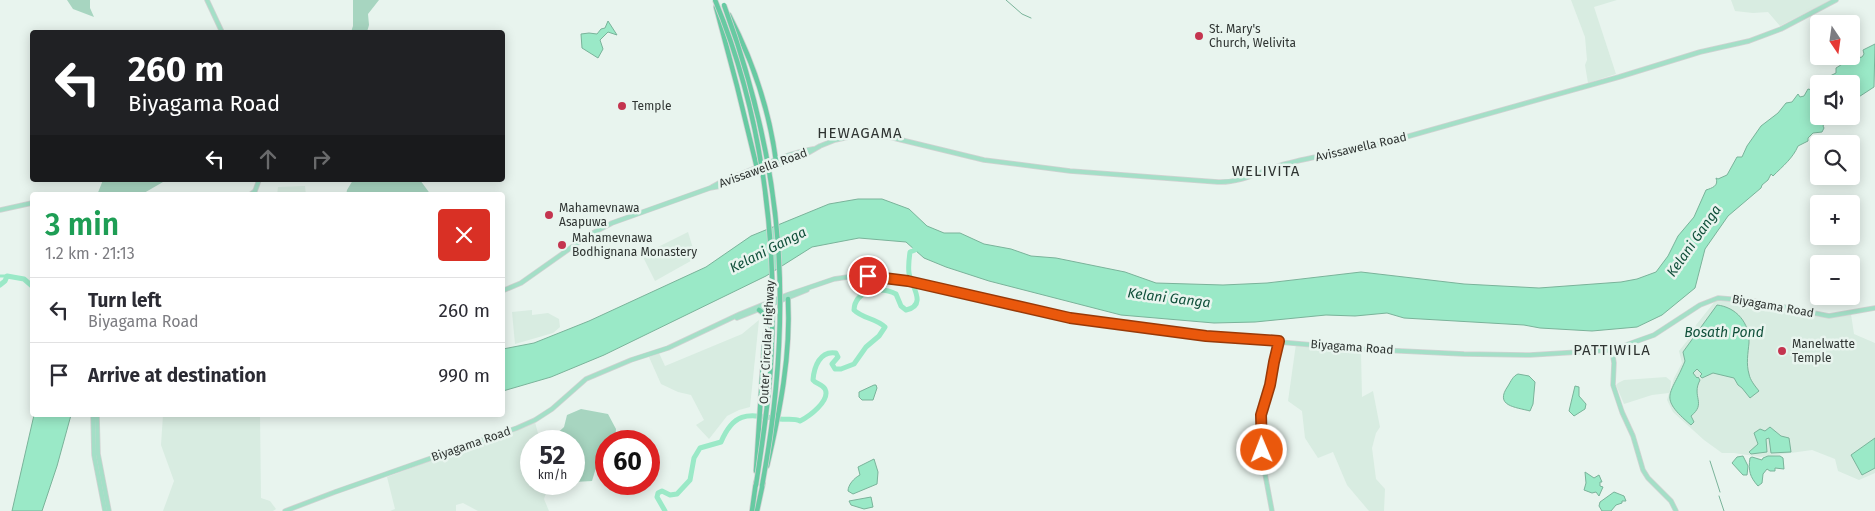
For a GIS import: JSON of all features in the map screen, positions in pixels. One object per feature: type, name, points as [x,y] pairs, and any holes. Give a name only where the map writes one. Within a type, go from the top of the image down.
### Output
[{"type":"highway","points":[[714,0],[757,168]]},
{"type":"highway","name":"Outer Circular Highway","points":[[714,0],[738,67],[754,129],[766,198],[771,250],[773,312],[771,361],[765,424],[752,511]]},
{"type":"highway","name":"Outer Circular Highway","points":[[722,0],[745,65],[760,121],[771,176],[778,239],[781,294],[779,359],[773,424],[757,511]]},
{"type":"highway","points":[[724,6],[749,58],[762,91],[771,126],[776,161]]},
{"type":"highway","points":[[762,486],[780,407],[786,366],[788,299]]},
{"type":"highway","points":[[756,485],[764,347],[769,306]]},
{"type":"highway","points":[[759,310],[767,321]]},
{"type":"main road","points":[[207,0],[221,30]]},
{"type":"main road","name":"Avissawella Road","points":[[505,290],[520,283],[589,234],[612,222],[801,157],[820,146],[843,138],[875,134],[984,160],[1070,172],[1233,182],[1283,164],[1388,142],[1619,77],[1700,52],[1749,41],[1781,28],[1836,0]]},
{"type":"main road","name":"Avissawella Road","points":[[710,188],[721,182],[803,151],[816,149]]},
{"type":"main road","points":[[0,210],[30,204]]},
{"type":"main road","name":"Biyagama Road","points":[[286,511],[517,428],[535,420],[552,409],[586,380],[631,360],[668,348],[787,295],[834,279],[868,276],[908,281],[1070,318],[1206,336],[1360,349],[1464,354],[1537,355],[1612,350],[1654,335],[1700,305],[1718,298],[1754,301],[1829,316],[1875,308]]},
{"type":"main road","name":"Biyagama Road","points":[[728,320],[788,299],[820,284]]},
{"type":"main road","points":[[1272,511],[1263,463],[1261,415],[1270,385],[1279,341]]},
{"type":"main road","points":[[1612,350],[1614,363],[1613,385],[1633,436],[1643,470],[1648,478],[1671,501],[1676,511]]},
{"type":"main road","points":[[95,417],[99,461],[107,511]]},
{"type":"shaded area","points":[[67,0],[90,0],[90,8],[94,17],[73,9]]},
{"type":"shaded area","points":[[353,0],[379,0],[368,14],[368,30],[352,30]]},
{"type":"shaded area","points":[[1571,0],[1617,0],[1594,7],[1616,74],[1588,83],[1585,65],[1587,60],[1585,37]]},
{"type":"shaded area","points":[[1731,0],[1831,0],[1780,26],[1768,12],[1735,11]]},
{"type":"shaded area","points":[[102,182],[163,182],[146,192],[98,192]]},
{"type":"shaded area","points":[[352,182],[421,182],[429,192],[347,192]]},
{"type":"shaded area","points":[[305,186],[306,192],[277,192],[278,187]]},
{"type":"shaded area","points":[[688,232],[696,258],[655,281],[642,255]]},
{"type":"shaded area","points":[[1727,299],[1754,302],[1829,317],[1851,314],[1854,334],[1875,343],[1875,473],[1859,480],[1838,471],[1835,459],[1812,450],[1761,457],[1722,453],[1704,440],[1673,412],[1667,400],[1669,393],[1652,395],[1624,404],[1616,385],[1624,380],[1666,377],[1671,381],[1670,393],[1674,378],[1682,363],[1679,351],[1691,336],[1696,325],[1716,300]]},
{"type":"shaded area","points":[[532,310],[532,315],[548,313],[559,319],[560,327],[553,333],[515,344],[512,312]]},
{"type":"shaded area","points":[[759,320],[750,407],[727,416],[709,439],[696,425],[704,420],[691,395],[678,392],[661,384],[649,357],[659,353],[665,366],[742,334]]},
{"type":"shaded area","points":[[1296,344],[1361,352],[1362,397],[1373,391],[1380,427],[1376,433],[1372,448],[1376,479],[1385,489],[1384,511],[1369,511],[1347,485],[1333,452],[1318,458],[1305,438],[1302,411],[1288,401]]},
{"type":"shaded area","points":[[581,409],[608,414],[616,429],[595,430],[595,471],[592,481],[585,481],[585,430],[561,430],[564,427],[567,415]]},
{"type":"shaded area","points":[[163,417],[260,417],[261,498],[270,501],[276,509],[273,511],[163,511],[174,481],[161,445]]},
{"type":"shaded area","points":[[535,422],[537,430],[520,430],[520,495],[545,495],[544,499],[549,511],[478,511],[463,503],[456,505],[456,511],[390,511],[395,509],[387,477]]},
{"type":"water","points":[[608,21],[617,35],[608,32],[600,40],[603,49],[598,58],[582,48],[581,34],[597,34],[601,29],[605,28]]},
{"type":"water","points":[[1875,44],[1874,87],[1860,96],[1860,75],[1832,75],[1836,73],[1836,68],[1841,65],[1860,65],[1860,57],[1864,54],[1863,50]]},
{"type":"water","name":"Kelani Ganga","points":[[1808,89],[1810,90],[1810,125],[1824,125],[1822,132],[1810,135],[1808,141],[1798,146],[1784,165],[1773,176],[1771,174],[1761,188],[1728,216],[1705,249],[1695,288],[1662,315],[1637,327],[1592,331],[1404,318],[1387,313],[1355,316],[1326,315],[1255,322],[1214,323],[1121,315],[989,281],[946,267],[924,258],[906,242],[859,238],[812,247],[766,276],[604,355],[551,377],[505,390],[505,349],[534,343],[589,321],[706,267],[751,236],[829,204],[858,199],[882,199],[909,209],[927,226],[944,233],[960,233],[984,244],[1011,249],[1031,256],[1056,258],[1125,272],[1156,283],[1223,285],[1267,283],[1361,272],[1464,284],[1539,288],[1621,282],[1637,279],[1656,272],[1668,256],[1678,236],[1694,217],[1706,190],[1716,185],[1716,178],[1727,175],[1737,157],[1742,157],[1761,126],[1778,113],[1786,103],[1792,102],[1798,94],[1800,97],[1804,96]]},
{"type":"water","name":"Bosath Pond","points":[[1717,305],[1724,306],[1736,313],[1747,329],[1749,336],[1748,370],[1752,381],[1759,391],[1750,398],[1734,378],[1713,373],[1702,378],[1700,376],[1702,374],[1697,369],[1693,373],[1700,380],[1697,391],[1699,403],[1696,411],[1691,416],[1694,422],[1691,425],[1674,408],[1670,401],[1670,395],[1685,361],[1683,352]]},
{"type":"water","points":[[1518,374],[1529,376],[1535,382],[1533,404],[1530,411],[1513,407],[1505,402],[1503,398],[1511,381]]},
{"type":"water","points":[[874,385],[877,388],[873,400],[862,400],[859,397],[859,392]]},
{"type":"water","points":[[1575,386],[1579,387],[1579,396],[1586,404],[1585,409],[1574,416],[1569,411]]},
{"type":"water","points":[[34,417],[70,417],[42,511],[12,511]]},
{"type":"water","points":[[1770,427],[1781,436],[1789,438],[1791,452],[1771,453],[1769,438],[1766,439],[1767,452],[1751,454],[1749,452],[1758,444],[1754,433],[1760,429],[1765,431]]},
{"type":"water","points":[[1875,438],[1875,468],[1862,475],[1851,455]]},
{"type":"water","points":[[1743,456],[1748,466],[1747,475],[1743,475],[1732,463],[1737,457]]},
{"type":"water","points":[[1768,456],[1780,456],[1783,458],[1784,469],[1775,468],[1775,471],[1770,471],[1767,469],[1763,474],[1762,483],[1758,486],[1750,474],[1750,458],[1762,460]]},
{"type":"water","points":[[874,459],[878,472],[877,484],[853,494],[848,491],[852,482],[860,475],[858,467]]},
{"type":"water","points":[[1585,472],[1594,478],[1599,475],[1602,482],[1600,482],[1600,486],[1603,487],[1599,496],[1596,492],[1592,493],[1584,490],[1586,483]]},
{"type":"water","points":[[1614,492],[1624,496],[1626,501],[1616,505],[1611,511],[1602,511],[1599,506],[1600,502]]},
{"type":"water","points":[[871,497],[873,507],[864,509],[851,505],[849,501]]},
{"type":"waterway","points":[[1006,0],[1022,14],[1031,18]]},
{"type":"waterway","points":[[665,511],[657,497],[658,493],[662,491],[670,495],[677,494],[690,480],[694,458],[700,448],[721,442],[726,431],[738,419],[760,416],[800,421],[818,408],[826,394],[824,387],[813,380],[816,365],[822,357],[826,354],[836,353],[838,357],[832,364],[835,369],[841,369],[854,364],[866,347],[879,336],[885,327],[854,310],[855,303],[859,298],[864,294],[883,290],[896,294],[901,306],[906,310],[913,308],[917,300],[909,268],[910,252],[915,250],[915,246]]},
{"type":"waterway","points":[[0,276],[7,276]]},
{"type":"waterway","points":[[0,285],[7,276],[24,279],[30,284]]},
{"type":"waterway","points":[[1710,461],[1720,492]]},
{"type":"waterway","points":[[1719,496],[1724,511]]},
{"type":"place","name":"St. Mary's Church, Welivita","points":[[1199,36]]},
{"type":"place","name":"Temple","points":[[622,106]]},
{"type":"place","name":"Mahamevnawa Asapuwa","points":[[549,215]]},
{"type":"place","name":"Mahamevnawa Bodhignana Monastery","points":[[562,245]]},
{"type":"place","name":"Manelwatte Temple","points":[[1782,351]]},
{"type":"district","name":"HEWAGAMA","points":[[860,133]]},
{"type":"district","name":"WELIVITA","points":[[1266,171]]},
{"type":"district","name":"PATTIWILA","points":[[1612,350]]},
{"type":"route","points":[[868,276],[908,281],[1070,318],[1206,336],[1279,341],[1270,385],[1261,415],[1262,450]]}]
